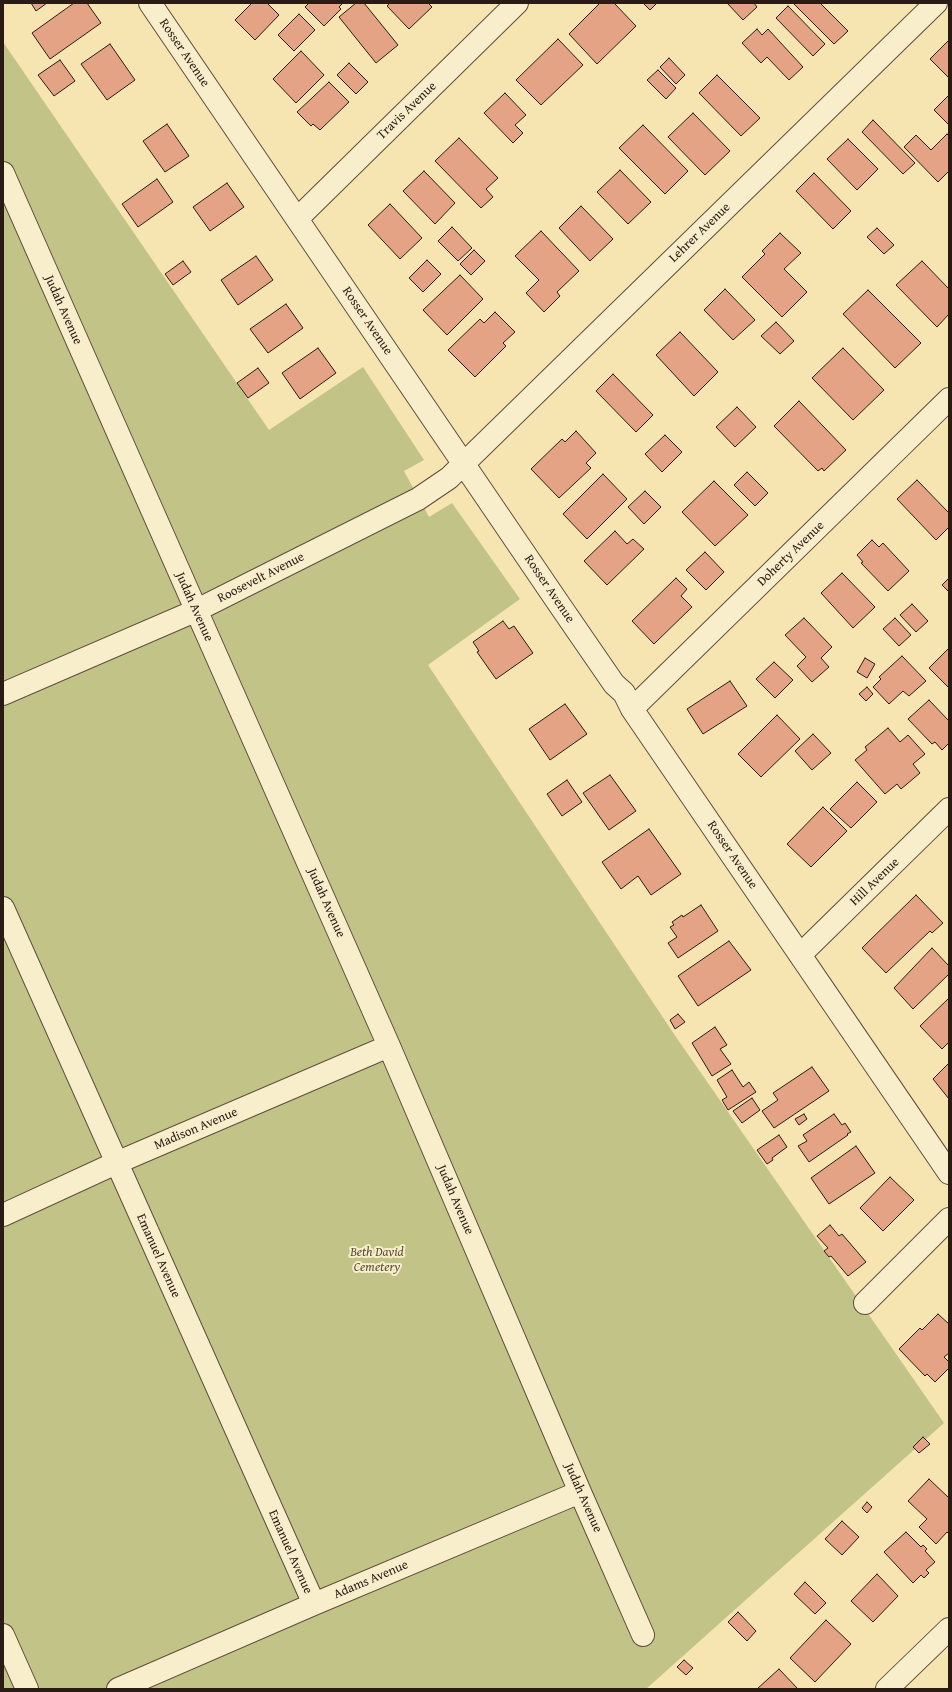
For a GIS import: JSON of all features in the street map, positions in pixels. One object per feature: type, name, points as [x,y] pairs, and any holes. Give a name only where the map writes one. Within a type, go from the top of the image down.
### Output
[{"type":"street","name":"Rosser Avenue","points":[[150,3],[614,684],[624,693],[632,709],[949,1173]]},
{"type":"street","name":"Travis Avenue","points":[[297,219],[517,3]]},
{"type":"street","name":"Lehrer Avenue","points":[[464,464],[936,3]]},
{"type":"street","name":"Judah Avenue","points":[[3,173],[389,1046],[580,1492],[644,1635]]},
{"type":"street","name":"Doherty Avenue","points":[[632,709],[949,400]]},
{"type":"street","name":"Roosevelt Avenue","points":[[3,694],[196,610],[418,499],[449,478],[464,464]]},
{"type":"street","name":"Hill Avenue","points":[[800,955],[949,809]]},
{"type":"street","name":"Emanuel Avenue","points":[[3,908],[314,1604]]},
{"type":"street","name":"Madison Avenue","points":[[3,1215],[116,1163],[389,1046]]},
{"type":"street","points":[[865,1303],[949,1219]]},
{"type":"street","name":"Adams Avenue","points":[[118,1689],[314,1604],[580,1492]]},
{"type":"street","points":[[887,1689],[949,1629]]},
{"type":"street","points":[[3,1635],[28,1689]]},
{"type":"green space","name":"Beth David Cemetery","points":[[3,42],[269,430],[363,367],[424,460],[404,471],[429,517],[452,503],[520,599],[428,665],[676,1037],[944,1423],[646,1689],[3,1689]]},
{"type":"building","points":[[31,3],[47,3],[36,11]]},
{"type":"building","points":[[74,3],[87,3],[101,23],[50,59],[32,33]]},
{"type":"building","points":[[252,3],[267,3],[279,15],[255,40],[235,20]]},
{"type":"building","points":[[309,3],[343,3],[339,7],[341,9],[324,26],[305,7]]},
{"type":"building","points":[[356,3],[364,3],[398,45],[376,63],[339,17]]},
{"type":"building","points":[[390,3],[428,3],[432,7],[409,29],[387,6]]},
{"type":"building","points":[[600,3],[614,3],[636,26],[597,64],[569,34]]},
{"type":"building","points":[[643,3],[657,3],[650,10]]},
{"type":"building","points":[[727,3],[754,3],[757,7],[743,20]]},
{"type":"building","points":[[793,3],[820,3],[848,31],[834,44]]},
{"type":"building","points":[[788,6],[825,44],[813,56],[776,18]]},
{"type":"building","points":[[299,14],[315,30],[294,51],[278,35]]},
{"type":"building","points":[[757,29],[762,35],[768,29],[803,67],[789,80],[767,57],[761,63],[742,43]]},
{"type":"building","points":[[558,39],[583,65],[541,105],[516,80]]},
{"type":"building","points":[[949,40],[949,78],[930,59]]},
{"type":"building","points":[[110,44],[135,80],[107,100],[81,64]]},
{"type":"building","points":[[301,51],[324,75],[296,103],[273,79]]},
{"type":"building","points":[[669,58],[685,75],[676,84],[660,67]]},
{"type":"building","points":[[60,60],[75,81],[54,96],[38,75]]},
{"type":"building","points":[[349,63],[368,82],[356,94],[337,75]]},
{"type":"building","points":[[658,70],[676,88],[666,99],[647,80]]},
{"type":"building","points":[[717,75],[760,118],[741,136],[699,93]]},
{"type":"building","points":[[329,82],[349,102],[320,130],[313,124],[311,126],[297,112]]},
{"type":"building","points":[[505,93],[526,115],[515,125],[523,133],[513,143],[484,113]]},
{"type":"building","points":[[949,95],[949,125],[934,110]]},
{"type":"building","points":[[693,113],[730,151],[705,175],[668,137]]},
{"type":"building","points":[[873,120],[915,163],[903,174],[862,132]]},
{"type":"building","points":[[167,124],[189,156],[165,172],[143,141]]},
{"type":"building","points":[[643,125],[688,171],[665,194],[619,148]]},
{"type":"building","points":[[947,134],[949,136],[949,171],[938,182],[904,147],[916,135],[931,150]]},
{"type":"building","points":[[459,138],[498,178],[486,189],[493,197],[481,208],[435,161]]},
{"type":"building","points":[[848,139],[878,169],[857,190],[827,159]]},
{"type":"building","points":[[620,170],[651,202],[628,224],[597,192]]},
{"type":"building","points":[[424,171],[455,203],[435,224],[403,191]]},
{"type":"building","points":[[814,173],[851,211],[833,229],[796,191]]},
{"type":"building","points":[[157,179],[173,202],[138,227],[122,204]]},
{"type":"building","points":[[227,183],[244,207],[210,231],[193,207]]},
{"type":"building","points":[[390,204],[422,238],[400,259],[368,225]]},
{"type":"building","points":[[581,206],[613,239],[590,261],[559,228]]},
{"type":"building","points":[[452,227],[472,248],[458,261],[438,241]]},
{"type":"building","points":[[877,228],[894,245],[884,254],[867,237]]},
{"type":"building","points":[[541,231],[579,271],[557,292],[560,296],[544,312],[526,293],[539,280],[515,256]]},
{"type":"building","points":[[780,233],[801,253],[784,269],[807,292],[782,317],[742,277],[765,254],[762,251]]},
{"type":"building","points":[[474,250],[485,261],[471,275],[460,264]]},
{"type":"building","points":[[256,256],[273,280],[238,305],[221,280]]},
{"type":"building","points":[[427,260],[441,274],[423,292],[409,278]]},
{"type":"building","points":[[183,261],[191,272],[173,285],[165,274]]},
{"type":"building","points":[[922,261],[949,289],[949,314],[937,327],[896,285]]},
{"type":"building","points":[[460,275],[483,299],[447,335],[423,310]]},
{"type":"building","points":[[725,289],[755,320],[733,340],[704,310]]},
{"type":"building","points":[[868,290],[921,343],[895,368],[843,314]]},
{"type":"building","points":[[286,304],[303,328],[268,353],[250,329]]},
{"type":"building","points":[[495,312],[515,332],[503,343],[506,346],[475,377],[448,350],[480,319],[484,323]]},
{"type":"building","points":[[776,322],[794,341],[780,354],[761,336]]},
{"type":"building","points":[[680,332],[718,372],[694,396],[656,355]]},
{"type":"building","points":[[318,348],[336,373],[300,399],[282,373]]},
{"type":"building","points":[[843,348],[884,390],[853,420],[812,378]]},
{"type":"building","points":[[258,368],[269,383],[248,398],[237,383]]},
{"type":"building","points":[[613,374],[653,415],[636,432],[596,391]]},
{"type":"building","points":[[799,401],[846,450],[824,471],[822,468],[818,471],[774,426]]},
{"type":"building","points":[[737,407],[756,427],[735,447],[716,427]]},
{"type":"building","points":[[576,431],[596,453],[586,463],[591,468],[559,498],[531,469],[562,439],[565,442]]},
{"type":"building","points":[[665,435],[682,452],[662,472],[645,454]]},
{"type":"building","points":[[747,472],[768,493],[755,506],[734,485]]},
{"type":"building","points":[[603,474],[627,499],[587,539],[563,514]]},
{"type":"building","points":[[917,480],[949,513],[949,527],[936,540],[897,499]]},
{"type":"building","points":[[714,481],[748,515],[715,546],[682,512]]},
{"type":"building","points":[[645,491],[661,507],[644,524],[628,507]]},
{"type":"building","points":[[615,531],[627,544],[633,539],[644,549],[607,585],[584,561]]},
{"type":"building","points":[[872,540],[879,547],[883,543],[909,571],[888,591],[861,563],[863,562],[857,555]]},
{"type":"building","points":[[705,552],[724,572],[706,590],[686,570]]},
{"type":"building","points":[[842,573],[875,607],[853,628],[821,593]]},
{"type":"building","points":[[676,578],[687,589],[681,596],[692,607],[654,644],[632,621]]},
{"type":"building","points":[[949,578],[949,592],[942,585]]},
{"type":"building","points":[[912,604],[928,621],[916,632],[900,615]]},
{"type":"building","points":[[804,618],[832,647],[821,658],[829,667],[812,682],[797,666],[806,657],[785,635]]},
{"type":"building","points":[[895,618],[911,635],[899,646],[883,629]]},
{"type":"building","points":[[503,621],[509,629],[514,626],[533,653],[496,679],[477,652],[479,651],[473,642]]},
{"type":"building","points":[[949,648],[949,688],[929,668]]},
{"type":"building","points":[[902,656],[926,681],[909,696],[903,691],[889,704],[873,687],[881,679],[879,677]]},
{"type":"building","points":[[865,658],[875,664],[867,678],[857,672]]},
{"type":"building","points":[[774,662],[793,680],[775,698],[756,679]]},
{"type":"building","points":[[730,681],[747,706],[703,734],[687,709]]},
{"type":"building","points":[[867,687],[873,694],[866,701],[859,694]]},
{"type":"building","points":[[929,700],[949,721],[949,743],[942,750],[935,742],[932,744],[908,719]]},
{"type":"building","points":[[565,704],[587,734],[550,760],[529,729]]},
{"type":"building","points":[[777,715],[800,739],[761,777],[738,754]]},
{"type":"building","points":[[888,728],[900,742],[908,735],[925,754],[913,764],[920,773],[901,789],[897,784],[885,794],[855,760],[867,750],[865,747]]},
{"type":"building","points":[[813,734],[831,753],[812,770],[795,751]]},
{"type":"building","points":[[610,775],[636,811],[609,830],[583,793]]},
{"type":"building","points":[[567,780],[582,802],[562,816],[547,794]]},
{"type":"building","points":[[857,782],[877,802],[851,828],[830,809]]},
{"type":"building","points":[[823,807],[847,831],[811,867],[787,844]]},
{"type":"building","points":[[649,829],[681,874],[651,895],[638,876],[621,889],[602,862]]},
{"type":"building","points":[[916,895],[943,923],[932,933],[930,931],[886,973],[862,948]]},
{"type":"building","points":[[701,905],[718,931],[678,958],[668,943],[677,937],[670,927],[674,925],[672,922],[682,915],[683,917]]},
{"type":"building","points":[[729,941],[751,970],[698,1006],[678,976]]},
{"type":"building","points":[[932,948],[949,966],[949,974],[913,1009],[894,988]]},
{"type":"building","points":[[949,998],[949,1042],[942,1049],[920,1026]]},
{"type":"building","points":[[678,1014],[685,1022],[675,1029],[670,1020]]},
{"type":"building","points":[[715,1027],[727,1045],[720,1049],[731,1064],[712,1076],[692,1043]]},
{"type":"building","points":[[949,1063],[949,1099],[933,1079]]},
{"type":"building","points":[[812,1067],[829,1091],[774,1128],[762,1111],[778,1100],[773,1093]]},
{"type":"building","points":[[732,1070],[743,1087],[749,1082],[756,1092],[728,1110],[722,1100],[727,1097],[717,1080]]},
{"type":"building","points":[[752,1098],[760,1110],[742,1123],[733,1111]]},
{"type":"building","points":[[804,1114],[807,1119],[799,1125],[795,1119]]},
{"type":"building","points":[[834,1114],[842,1125],[845,1123],[851,1132],[809,1162],[798,1146],[807,1141],[803,1135]]},
{"type":"building","points":[[779,1135],[787,1147],[772,1158],[773,1160],[767,1164],[757,1150]]},
{"type":"building","points":[[856,1146],[875,1173],[829,1204],[811,1178]]},
{"type":"building","points":[[890,1177],[914,1200],[883,1231],[860,1208]]},
{"type":"building","points":[[830,1225],[839,1236],[842,1234],[866,1262],[848,1276],[831,1256],[829,1257],[824,1251],[828,1248],[817,1236]]},
{"type":"building","points":[[938,1314],[949,1324],[949,1353],[944,1357],[949,1362],[949,1368],[935,1382],[927,1374],[925,1376],[899,1349],[920,1328],[922,1330]]},
{"type":"building","points":[[923,1437],[930,1444],[919,1453],[913,1447]]},
{"type":"building","points":[[929,1479],[949,1498],[949,1534],[947,1532],[936,1544],[919,1527],[927,1519],[908,1501]]},
{"type":"building","points":[[867,1502],[872,1507],[867,1513],[862,1508]]},
{"type":"building","points":[[842,1521],[859,1537],[842,1555],[825,1539]]},
{"type":"building","points":[[906,1532],[921,1547],[923,1545],[927,1549],[925,1551],[935,1562],[926,1570],[929,1573],[924,1578],[921,1575],[913,1583],[884,1552]]},
{"type":"building","points":[[877,1574],[898,1596],[873,1622],[851,1601]]},
{"type":"building","points":[[805,1582],[826,1603],[815,1614],[794,1594]]},
{"type":"building","points":[[738,1612],[756,1631],[747,1641],[728,1622]]},
{"type":"building","points":[[826,1620],[851,1644],[815,1682],[790,1658]]},
{"type":"building","points":[[684,1660],[693,1668],[686,1675],[677,1667]]},
{"type":"building","points":[[779,1669],[798,1689],[757,1689]]}]
